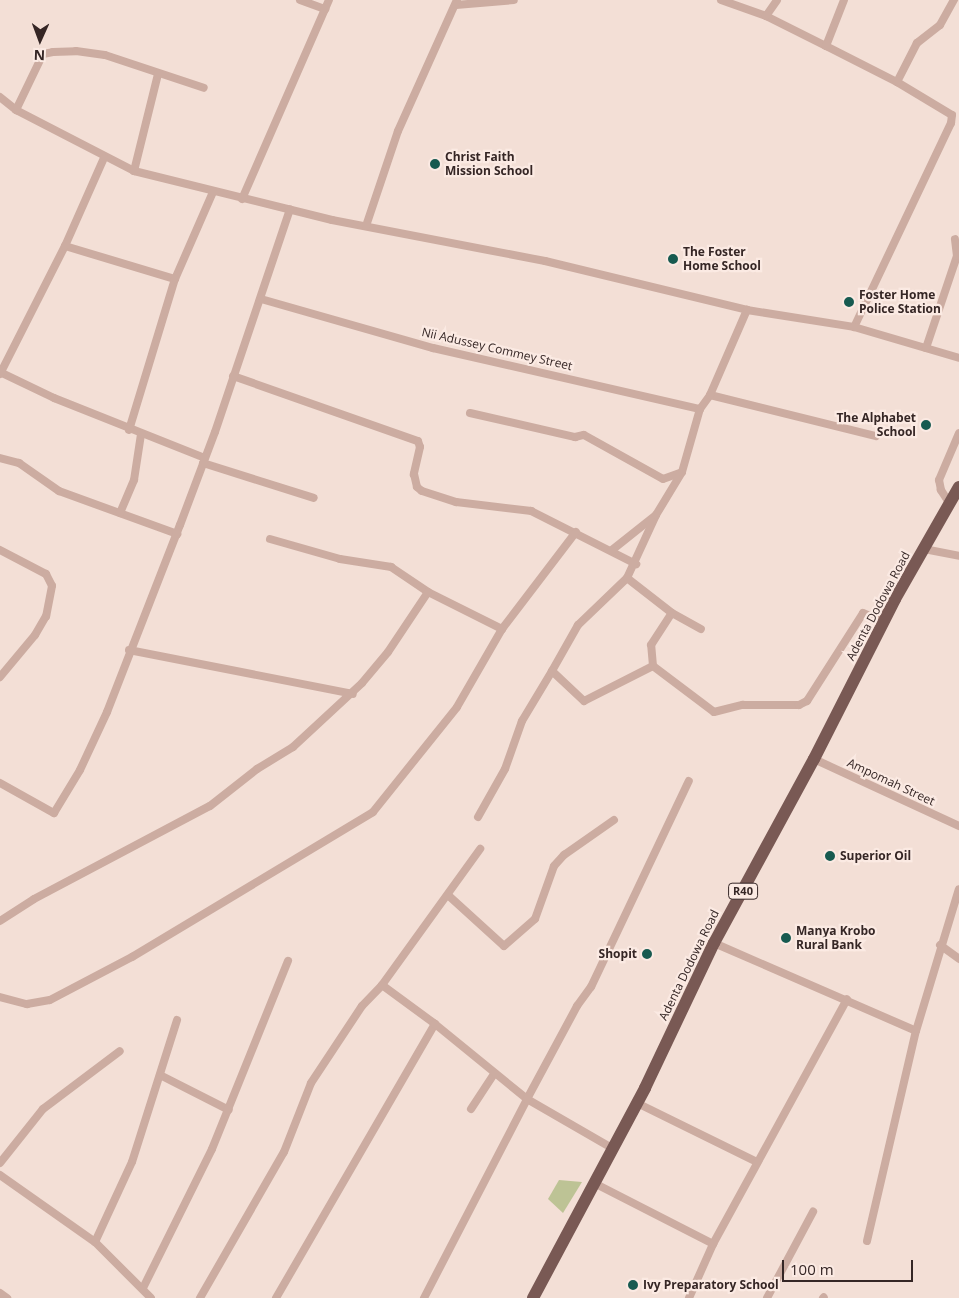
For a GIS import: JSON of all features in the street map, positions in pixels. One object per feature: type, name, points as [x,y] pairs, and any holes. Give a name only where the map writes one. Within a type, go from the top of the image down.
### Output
[{"type":"main road","name":"Adenta Dodowa Road","points":[[533,1298],[637,1103],[714,943],[814,759],[883,622],[959,487]]},
{"type":"street","points":[[300,0],[325,9]]},
{"type":"street","points":[[242,199],[329,0]]},
{"type":"street","points":[[366,226],[398,131],[456,2],[514,0]]},
{"type":"street","points":[[721,0],[766,16],[897,82],[950,113],[952,120],[854,327]]},
{"type":"street","points":[[766,16],[777,0]]},
{"type":"street","points":[[826,46],[844,0]]},
{"type":"street","points":[[897,82],[917,43],[940,25],[957,1]]},
{"type":"street","points":[[16,110],[44,54],[76,50],[105,55],[204,88]]},
{"type":"street","points":[[134,171],[158,74]]},
{"type":"street","points":[[0,97],[16,110],[104,158],[134,171],[242,199],[545,262],[748,310],[854,327],[959,358]]},
{"type":"street","points":[[104,158],[65,246],[0,373],[204,461],[314,498]]},
{"type":"street","points":[[129,430],[175,280],[213,192]]},
{"type":"street","points":[[0,784],[54,813],[84,762],[177,534],[261,299],[290,209]]},
{"type":"street","points":[[926,348],[957,256],[955,239]]},
{"type":"street","points":[[65,246],[175,280]]},
{"type":"street","name":"Nii Adussey Commey Street","points":[[261,299],[433,348],[700,409]]},
{"type":"street","points":[[478,817],[505,769],[522,721],[578,625],[628,578],[636,564],[656,515],[682,472],[700,409],[710,395],[748,310]]},
{"type":"street","points":[[233,376],[418,441],[420,444],[415,481],[422,491],[456,502],[521,512],[531,511],[612,550],[636,564]]},
{"type":"street","points":[[710,395],[876,436]]},
{"type":"street","points":[[470,412],[575,437],[584,435],[663,479],[682,472]]},
{"type":"street","points":[[950,504],[940,490],[939,480],[959,433]]},
{"type":"street","points":[[120,513],[134,480],[141,434]]},
{"type":"street","points":[[0,458],[19,463],[59,491],[177,534]]},
{"type":"street","points":[[612,550],[656,515]]},
{"type":"street","points":[[0,997],[27,1004],[50,1000],[132,957],[373,812],[457,707],[502,629],[576,532]]},
{"type":"street","points":[[270,539],[340,559],[388,566],[428,592],[502,629]]},
{"type":"street","points":[[924,549],[959,556]]},
{"type":"street","points":[[0,550],[46,574],[52,586],[46,616],[35,635],[0,677]]},
{"type":"street","points":[[628,578],[672,613],[701,629]]},
{"type":"street","points":[[0,921],[34,899],[210,806],[257,769],[293,748],[353,694],[388,652],[428,592]]},
{"type":"street","points":[[672,613],[651,645],[653,666],[714,712],[743,705],[799,705],[807,701],[864,612],[883,622]]},
{"type":"street","points":[[130,650],[353,694]]},
{"type":"street","points":[[552,671],[584,701],[653,666]]},
{"type":"street","name":"Ampomah Street","points":[[814,759],[959,826]]},
{"type":"street","points":[[424,1298],[527,1099],[577,1006],[591,987],[689,781]]},
{"type":"street","points":[[449,896],[504,946],[535,920],[554,866],[564,855],[614,820]]},
{"type":"street","points":[[200,1298],[284,1152],[319,1069],[347,1026],[382,985],[449,896],[480,849]]},
{"type":"street","points":[[867,1241],[916,1031],[940,945],[959,889]]},
{"type":"street","points":[[714,943],[847,999],[916,1031]]},
{"type":"street","points":[[940,945],[959,959]]},
{"type":"street","points":[[143,1288],[229,1110],[288,961]]},
{"type":"street","points":[[382,985],[435,1024],[527,1099],[612,1148]]},
{"type":"street","points":[[689,1298],[713,1244],[847,999]]},
{"type":"street","points":[[96,1242],[132,1162],[177,1020]]},
{"type":"street","points":[[280,1297],[435,1024]]},
{"type":"street","points":[[0,1163],[44,1109],[120,1050]]},
{"type":"street","points":[[160,1074],[229,1110]]},
{"type":"street","points":[[471,1109],[494,1074]]},
{"type":"street","points":[[637,1103],[757,1162]]},
{"type":"street","points":[[0,1175],[96,1242],[151,1298]]},
{"type":"street","points":[[594,1183],[713,1244]]},
{"type":"street","points":[[767,1298],[813,1212]]},
{"type":"street","points":[[0,1293],[7,1298]]},
{"type":"green space","points":[[559,1180],[582,1182],[563,1213],[548,1199]]},
{"type":"place","name":"Christ Faith Mission School","points":[[435,164]]},
{"type":"place","name":"The Foster Home School","points":[[673,259]]},
{"type":"place","name":"Foster Home Police Station","points":[[849,302]]},
{"type":"place","name":"The Alphabet School","points":[[926,425]]},
{"type":"place","name":"Superior Oil","points":[[830,856]]},
{"type":"place","name":"Manya Krobo Rural Bank","points":[[786,938]]},
{"type":"place","name":"Shopit","points":[[647,954]]},
{"type":"place","name":"Ivy Preparatory School","points":[[633,1285]]}]
